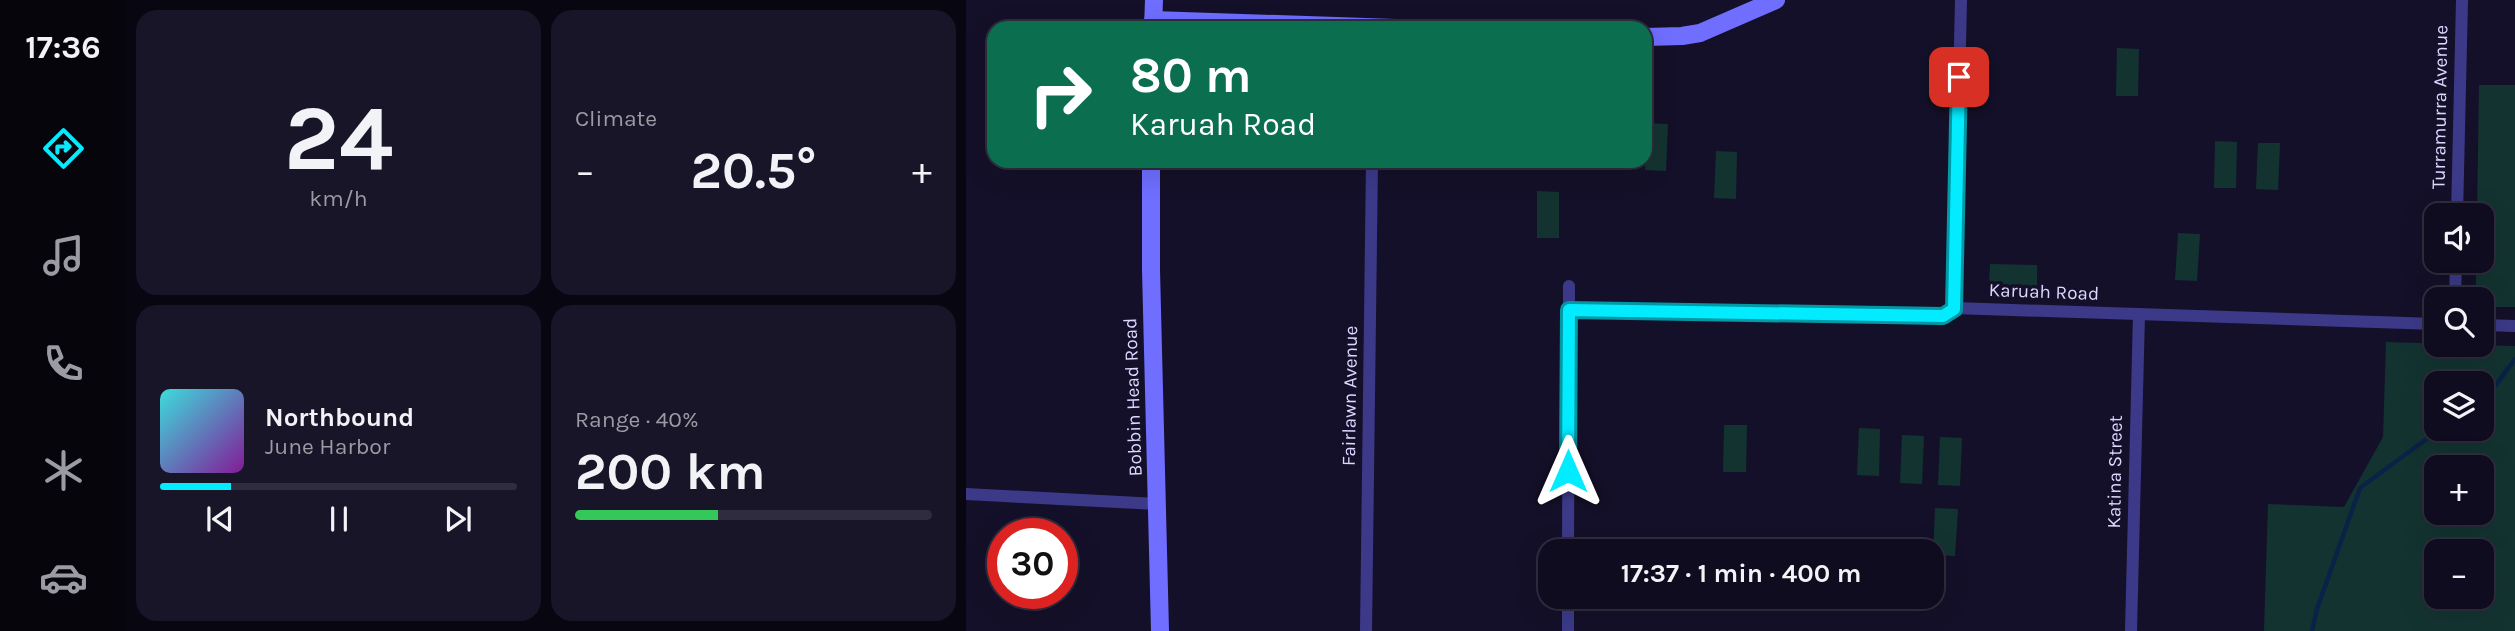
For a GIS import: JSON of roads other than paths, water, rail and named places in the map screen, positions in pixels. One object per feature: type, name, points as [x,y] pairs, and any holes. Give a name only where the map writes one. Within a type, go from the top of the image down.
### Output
[{"type":"main road","points":[[1153,21],[1154,0]]},
{"type":"main road","points":[[1652,37],[1700,33],[1776,0]]},
{"type":"main road","name":"Bobbin Head Road","points":[[1152,168],[1151,270],[1160,631]]},
{"type":"street","points":[[1954,309],[1961,0]]},
{"type":"street","name":"Turramurra Avenue","points":[[2457,203],[2462,0]]},
{"type":"street","name":"Fairlawn Avenue","points":[[1366,631],[1372,168]]},
{"type":"street","points":[[1568,539],[1569,286]]},
{"type":"street","name":"Karuah Road","points":[[1569,310],[1943,316],[1954,309],[2424,324]]},
{"type":"street","name":"Katina Street","points":[[2131,631],[2139,314]]},
{"type":"street","points":[[2494,325],[2515,326]]},
{"type":"street","points":[[966,494],[1157,504]]},
{"type":"street","points":[[1568,609],[1568,631]]},
{"type":"waterway","points":[[2494,388],[2515,359]]},
{"type":"waterway","points":[[2312,631],[2317,609],[2360,488],[2424,441]]}]
